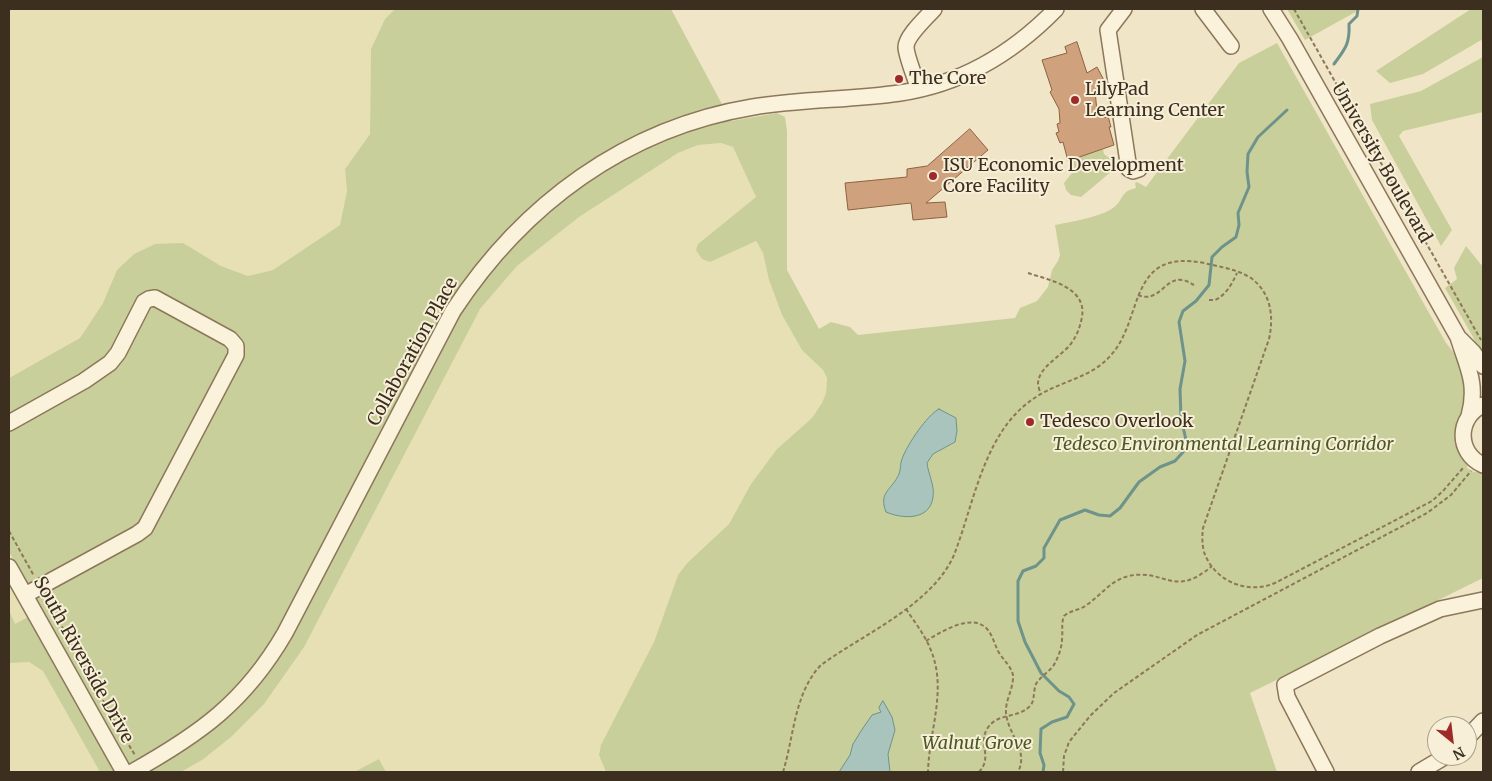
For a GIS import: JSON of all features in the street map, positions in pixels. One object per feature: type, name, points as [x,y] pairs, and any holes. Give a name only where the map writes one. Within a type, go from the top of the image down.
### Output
[{"type":"street","points":[[919,89],[906,47],[908,39],[934,9]]},
{"type":"street","name":"Collaboration Place","points":[[134,765],[179,746],[212,722],[248,686],[268,660],[294,617],[453,311],[482,270],[529,218],[574,182],[614,157],[662,134],[712,116],[755,107],[885,95],[919,89],[960,77],[998,58],[1030,34],[1056,9]]},
{"type":"street","points":[[1124,9],[1108,30],[1129,169],[1133,171],[1139,169]]},
{"type":"street","points":[[1203,9],[1231,46]]},
{"type":"street","name":"University Boulevard","points":[[1271,9],[1290,38],[1458,337],[1473,384],[1472,404],[1469,416],[1463,427],[1463,441],[1474,465]]},
{"type":"street","points":[[9,423],[84,382],[110,363],[118,353],[144,302],[149,299],[156,298],[230,340],[236,346],[236,355],[145,528],[26,595]]},
{"type":"street","name":"University Boulevard","points":[[1458,337],[1473,352],[1483,366]]},
{"type":"street","points":[[1469,416],[1483,405]]},
{"type":"street","name":"South Riverside Drive","points":[[9,567],[124,772]]},
{"type":"street","points":[[1326,772],[1287,697],[1285,685],[1380,636],[1440,609],[1483,600]]},
{"type":"path","points":[[1294,9],[1483,344]]},
{"type":"path","points":[[783,772],[800,703],[809,679],[826,661],[906,609],[929,591],[948,567],[959,541],[984,467],[997,438],[1016,413],[1040,394],[1089,372],[1107,360],[1122,339],[1146,279],[1159,269],[1180,262],[1201,263],[1227,268],[1249,277],[1264,293],[1270,306],[1272,320],[1269,339],[1204,522],[1202,536],[1204,551],[1212,566],[1226,580],[1240,586],[1261,587],[1273,584],[1432,501],[1474,465]]},
{"type":"path","points":[[1209,300],[1215,300],[1223,295],[1238,272]]},
{"type":"path","points":[[1028,273],[1070,289],[1079,298],[1083,310],[1079,328],[1074,339],[1042,374],[1038,383],[1040,394]]},
{"type":"path","points":[[1138,295],[1150,296],[1178,280],[1184,280],[1194,285]]},
{"type":"path","points":[[1063,772],[1064,756],[1069,742],[1090,716],[1114,692],[1198,635],[1427,513],[1451,495],[1468,476],[1474,465]]},
{"type":"path","points":[[9,531],[37,581]]},
{"type":"path","points":[[979,772],[986,763],[984,736],[986,731],[995,720],[1024,711],[1032,703],[1036,684],[1049,672],[1056,662],[1062,638],[1062,622],[1066,614],[1086,606],[1110,585],[1126,576],[1144,575],[1174,582],[1183,582],[1199,576],[1212,566]]},
{"type":"path","points":[[45,595],[116,724],[134,765]]},
{"type":"path","points":[[906,609],[926,641],[936,664],[938,680],[937,704],[928,772]]},
{"type":"path","points":[[926,641],[964,623],[975,623],[985,627],[992,636],[1013,675],[1007,701],[1007,716],[1010,729],[1022,755],[1022,762],[1018,772]]},
{"type":"shaded area","points":[[9,9],[395,9],[385,19],[371,49],[370,134],[345,169],[347,190],[340,225],[273,270],[248,276],[221,266],[183,244],[155,244],[134,254],[117,270],[103,303],[80,338],[9,378]]},
{"type":"shaded area","points":[[721,143],[733,147],[756,197],[698,244],[710,262],[755,241],[763,253],[769,280],[782,315],[802,350],[823,370],[827,378],[826,393],[812,418],[777,449],[751,484],[729,524],[687,562],[678,575],[654,642],[599,755],[606,772],[386,772],[379,759],[354,772],[181,772],[202,760],[480,309],[517,266],[579,217],[678,153],[698,145]]},
{"type":"shaded area","points":[[9,582],[28,617],[9,628]]},
{"type":"shaded area","points":[[29,662],[43,671],[100,772],[9,772],[9,663]]},
{"type":"green space","points":[[395,9],[671,9],[731,121],[777,113],[785,117],[787,131],[787,270],[819,329],[831,322],[850,327],[858,335],[1015,318],[1020,308],[1037,301],[1048,287],[1052,270],[1060,255],[1055,225],[1085,219],[1113,208],[1127,191],[1136,188],[1135,183],[1137,182],[1146,187],[1239,63],[1277,43],[1446,343],[1459,359],[1466,375],[1464,413],[1456,428],[1468,462],[1467,468],[1474,472],[1483,472],[1483,578],[1250,693],[1277,772],[606,772],[599,755],[601,745],[654,642],[678,575],[687,563],[729,524],[751,484],[777,449],[812,418],[826,393],[827,378],[823,370],[802,350],[782,315],[769,280],[763,253],[756,241],[710,262],[702,259],[696,250],[698,244],[756,197],[733,147],[721,143],[698,145],[678,153],[579,217],[517,266],[480,309],[304,647],[264,704],[231,737],[202,760],[181,772],[133,772],[9,552],[9,378],[80,338],[103,303],[117,270],[134,254],[155,244],[183,243],[221,266],[248,276],[273,270],[340,225],[347,191],[345,169],[370,134],[371,49],[385,19]]},
{"type":"green space","points":[[1287,9],[1361,9],[1305,40]]},
{"type":"green space","points":[[1471,9],[1483,9],[1483,39],[1423,74],[1390,83],[1376,71]]},
{"type":"green space","points":[[1483,57],[1483,112],[1403,131],[1399,136],[1452,230],[1441,246],[1372,120],[1370,104],[1421,91]]},
{"type":"green space","points":[[1103,149],[1104,154],[1112,160],[1112,171],[1081,197],[1071,195],[1066,190],[1064,183],[1072,173],[1068,161]]},
{"type":"green space","points":[[1466,246],[1483,267],[1483,360],[1473,337],[1445,288],[1457,279],[1454,268]]},
{"type":"green space","points":[[9,610],[15,624],[28,617],[116,772],[100,772],[43,671],[29,662],[9,663]]},
{"type":"green space","points":[[379,759],[386,772],[354,772]]},
{"type":"water","points":[[939,409],[956,418],[957,431],[955,442],[933,454],[927,463],[933,488],[931,505],[921,514],[914,516],[900,516],[886,512],[884,505],[885,495],[899,474],[901,461],[905,453],[923,424]]},
{"type":"water","points":[[883,701],[892,717],[895,730],[888,754],[890,772],[839,772],[850,755],[853,744],[872,715],[881,712],[879,708]]},
{"type":"building","name":"LilyPad Learning Center","points":[[1077,42],[1087,73],[1097,67],[1106,84],[1095,90],[1097,112],[1103,110],[1105,118],[1108,116],[1114,145],[1068,161],[1063,142],[1060,143],[1056,133],[1059,132],[1057,124],[1060,123],[1059,109],[1050,92],[1052,90],[1042,60],[1067,53],[1065,47]]},
{"type":"building","name":"ISU Economic Development Core Facility","points":[[970,129],[988,150],[926,203],[945,202],[947,217],[913,220],[911,203],[848,210],[845,183],[907,177],[907,169],[927,166]]},
{"type":"waterway","points":[[1334,64],[1346,46],[1349,37],[1349,24],[1357,16],[1358,9]]},
{"type":"waterway","points":[[1043,772],[1044,765],[1040,753],[1041,729],[1052,722],[1067,717],[1074,704],[1069,697],[1059,691],[1041,673],[1025,642],[1018,621],[1018,581],[1023,571],[1036,566],[1044,558],[1044,548],[1060,520],[1085,510],[1099,515],[1110,516],[1120,508],[1139,482],[1160,467],[1175,461],[1184,451],[1186,440],[1181,418],[1180,389],[1185,361],[1179,322],[1183,311],[1196,301],[1209,285],[1212,257],[1236,237],[1239,225],[1238,213],[1249,187],[1247,172],[1248,154],[1258,137],[1287,110]]},
{"type":"place","name":"The Core","points":[[899,79]]},
{"type":"place","name":"LilyPad Learning Center","points":[[1075,100]]},
{"type":"place","name":"ISU Economic Development Core Facility","points":[[933,176]]},
{"type":"place","name":"Tedesco Overlook","points":[[1030,422]]},
{"type":"park label","name":"Tedesco Environmental Learning Corridor","points":[[1223,445]]},
{"type":"park label","name":"Walnut Grove","points":[[977,744]]}]
